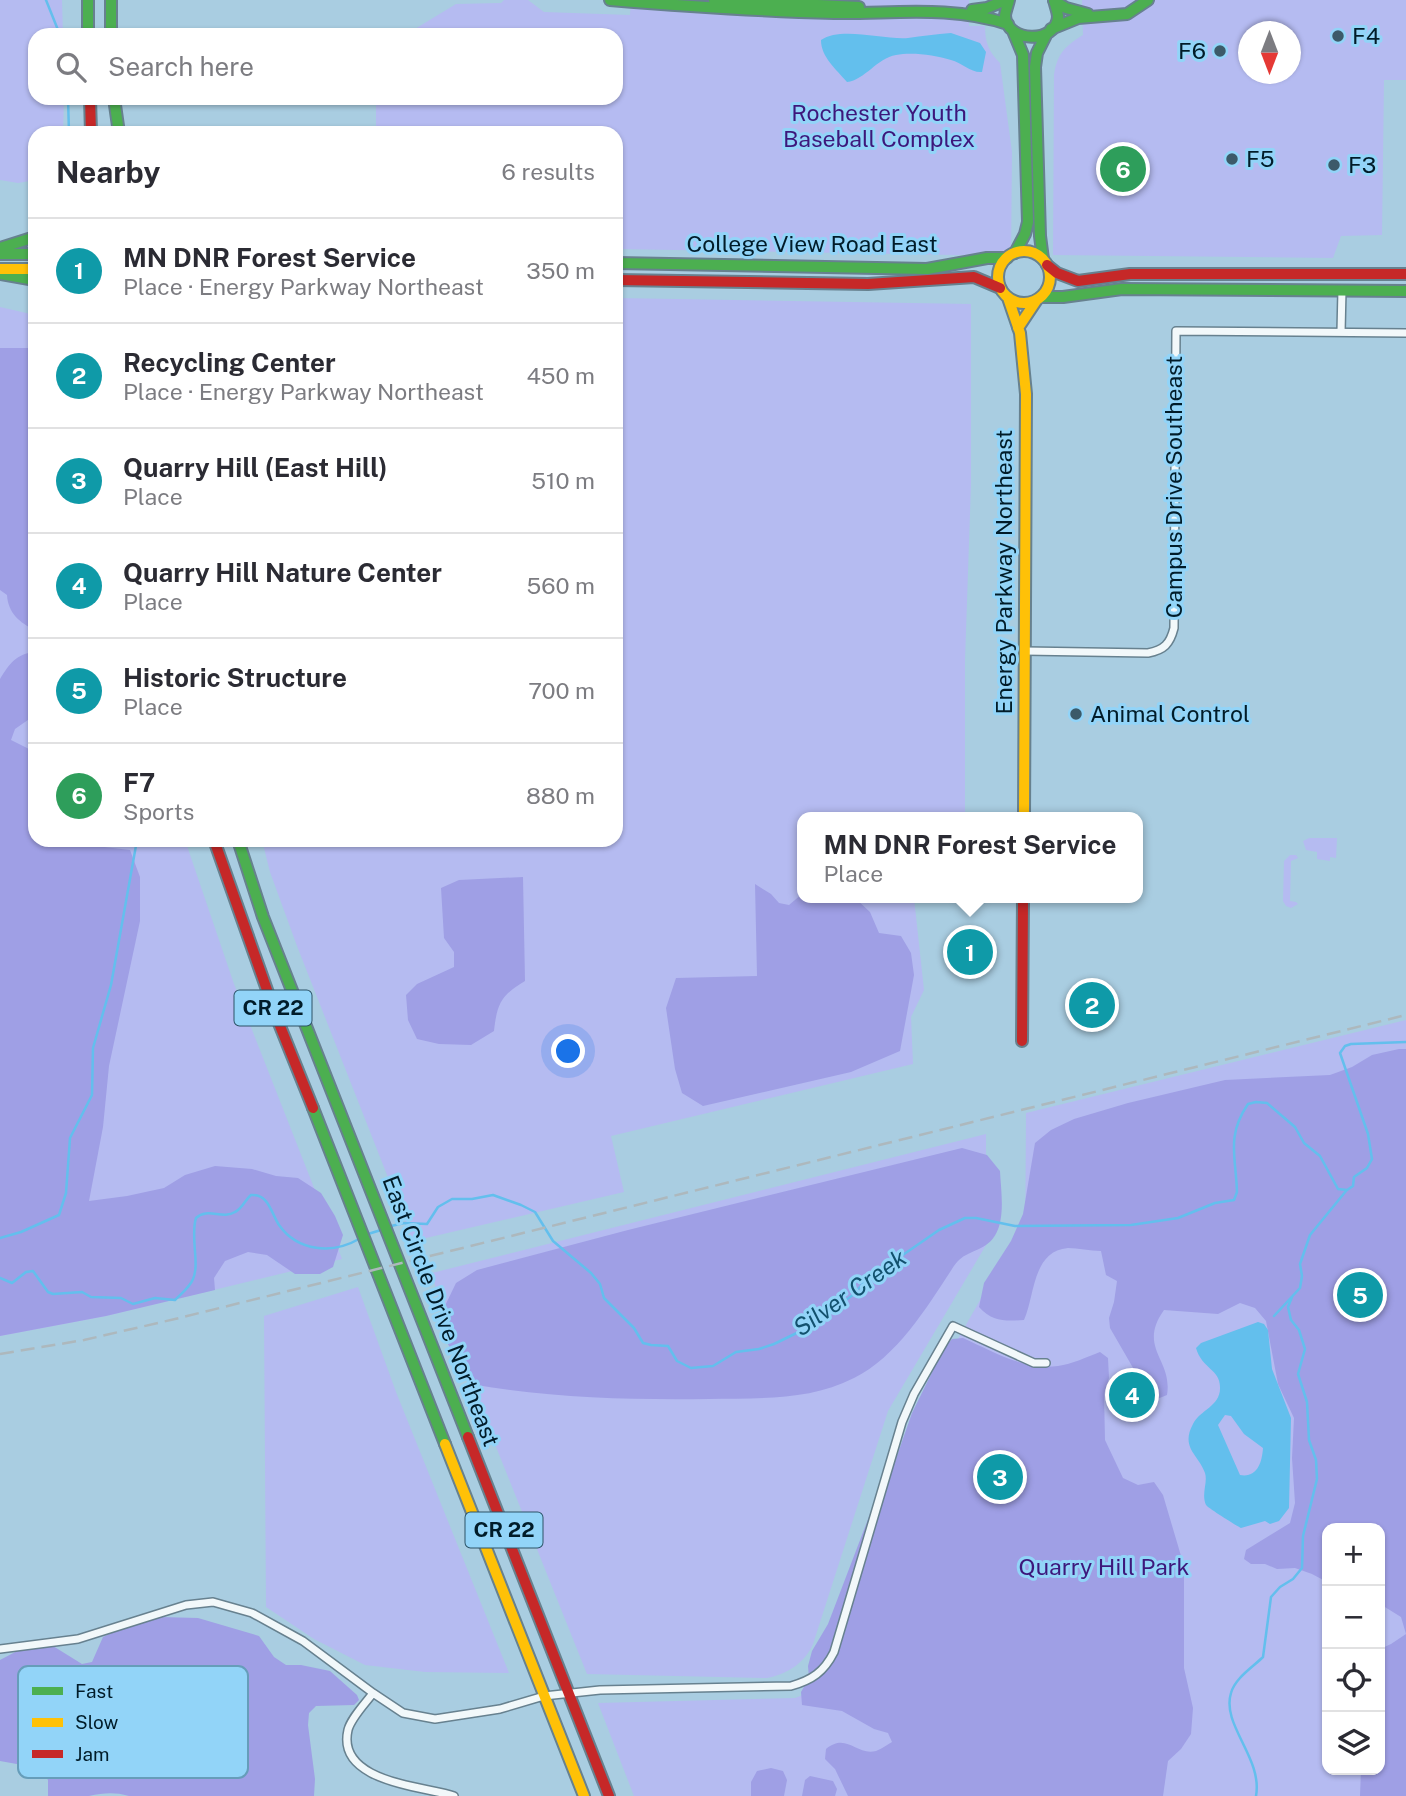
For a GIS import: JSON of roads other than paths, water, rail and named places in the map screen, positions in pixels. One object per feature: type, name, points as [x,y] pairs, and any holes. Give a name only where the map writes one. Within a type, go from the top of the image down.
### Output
[{"type":"main road","points":[[88,0],[88,28]]},
{"type":"main road","points":[[111,0],[111,28]]},
{"type":"main road","points":[[610,0],[768,11],[848,13],[882,10],[953,11],[987,8],[1008,0]]},
{"type":"main road","points":[[714,0],[844,5],[882,10]]},
{"type":"main road","points":[[1008,0],[1005,14],[1023,55],[1028,222],[1025,234],[999,272],[1000,288],[1008,298],[1026,304],[1039,299],[1122,289],[1406,291]]},
{"type":"main road","points":[[1054,0],[1077,12],[1112,17]]},
{"type":"main road","points":[[1018,328],[1050,282],[1040,236],[1035,66],[1037,53],[1057,16],[1054,0]]},
{"type":"main road","points":[[953,11],[983,15],[1029,39],[1078,19],[1127,14],[1149,0]]},
{"type":"main road","points":[[89,105],[89,126]]},
{"type":"main road","points":[[114,105],[115,126]]},
{"type":"main road","points":[[0,248],[28,239]]},
{"type":"main road","points":[[1011,255],[1030,252],[1057,273],[1078,281],[1130,274],[1406,274]]},
{"type":"main road","points":[[0,254],[28,254]]},
{"type":"main road","name":"College View Road East","points":[[623,263],[927,268],[1011,255]]},
{"type":"main road","points":[[0,272],[28,270]]},
{"type":"main road","points":[[0,272],[28,278]]},
{"type":"main road","name":"College View Road East","points":[[623,280],[868,284],[974,277],[1000,288]]},
{"type":"main road","name":"Energy Parkway Northeast","points":[[1008,298],[1018,328],[1026,394],[1024,812]]},
{"type":"main road","name":"East Circle Drive Northeast","points":[[216,847],[278,1021],[584,1796]]},
{"type":"main road","name":"East Circle Drive Northeast","points":[[240,847],[279,960],[609,1796]]},
{"type":"main road","points":[[1022,1041],[1023,903]]},
{"type":"street","points":[[1340,332],[1342,290]]},
{"type":"street","name":"Campus Drive Southeast","points":[[1025,651],[1148,653],[1165,647],[1170,642],[1174,628],[1176,331],[1406,333]]},
{"type":"street","points":[[0,1649],[78,1639],[186,1605],[212,1602],[252,1613],[303,1641],[403,1713],[435,1719],[500,1709],[544,1696],[568,1693],[624,1688],[782,1688],[801,1684],[817,1675],[830,1661],[838,1643],[902,1422],[914,1394],[953,1326],[1034,1363],[1046,1363]]},
{"type":"street","points":[[373,1693],[348,1728],[348,1744],[354,1760],[384,1780],[454,1796]]},
{"type":"waterway","points":[[46,0],[57,28]]},
{"type":"waterway","points":[[68,105],[69,126]]},
{"type":"waterway","points":[[0,1238],[59,1215],[66,1193],[70,1138],[92,1095],[93,1048],[111,985],[136,847]]},
{"type":"waterway","name":"Silver Creek","points":[[387,1227],[404,1223],[427,1224],[438,1207],[452,1199],[493,1195],[521,1205],[535,1212],[553,1241],[591,1273],[600,1284],[604,1298],[634,1328],[643,1343],[668,1346],[677,1361],[691,1368],[713,1366],[736,1352],[759,1349],[805,1329],[853,1295],[872,1273],[881,1270],[939,1230],[965,1218],[1015,1226],[1131,1225],[1178,1218],[1215,1203],[1234,1200],[1237,1192],[1235,1137],[1237,1126],[1248,1104],[1267,1103],[1295,1127],[1304,1143],[1320,1156],[1338,1189],[1347,1190],[1353,1186],[1354,1177],[1367,1168],[1372,1159],[1368,1134],[1340,1053],[1345,1046],[1351,1044],[1406,1042]]},
{"type":"waterway","points":[[1274,1316],[1300,1288],[1300,1264],[1310,1235],[1346,1191]]},
{"type":"waterway","name":"Silver Creek","points":[[0,1278],[12,1283],[26,1272],[33,1271],[48,1292],[53,1294],[82,1292],[91,1297],[121,1298],[133,1304],[155,1298],[175,1300],[190,1285],[195,1273],[196,1218],[205,1214],[225,1215],[235,1212],[251,1195],[266,1201],[279,1225],[296,1241],[316,1248],[327,1248],[349,1244],[359,1239]]},
{"type":"waterway","name":"Silver Creek","points":[[368,1234],[381,1230]]},
{"type":"waterway","points":[[1256,1796],[1254,1768],[1236,1730],[1229,1705],[1231,1693],[1240,1678],[1263,1657],[1271,1597],[1302,1568],[1303,1536],[1317,1479],[1316,1460],[1309,1440],[1307,1402],[1298,1374],[1305,1349],[1299,1330],[1291,1320],[1288,1307],[1292,1297]]},
{"type":"railway","points":[[0,1354],[84,1340],[175,1319],[1406,1015]]},
{"type":"place","name":"F4","points":[[1338,36]]},
{"type":"place","name":"F6","points":[[1220,51]]},
{"type":"place","name":"F5","points":[[1232,159]]},
{"type":"place","name":"F3","points":[[1334,165]]},
{"type":"place","name":"F7","points":[[1123,169]]},
{"type":"place","name":"Animal Control","points":[[1076,714]]},
{"type":"place","name":"MN DNR Forest Service","points":[[970,952]]},
{"type":"place","name":"Recycling Center","points":[[1092,1005]]},
{"type":"place","name":"Historic Structure","points":[[1360,1295]]},
{"type":"place","name":"Quarry Hill Nature Center","points":[[1132,1395]]},
{"type":"place","name":"Quarry Hill (East Hill)","points":[[1000,1477]]},
{"type":"park label","name":"Rochester Youth Baseball Complex","points":[[879,126]]},
{"type":"park label","name":"Quarry Hill Park","points":[[1104,1567]]}]
